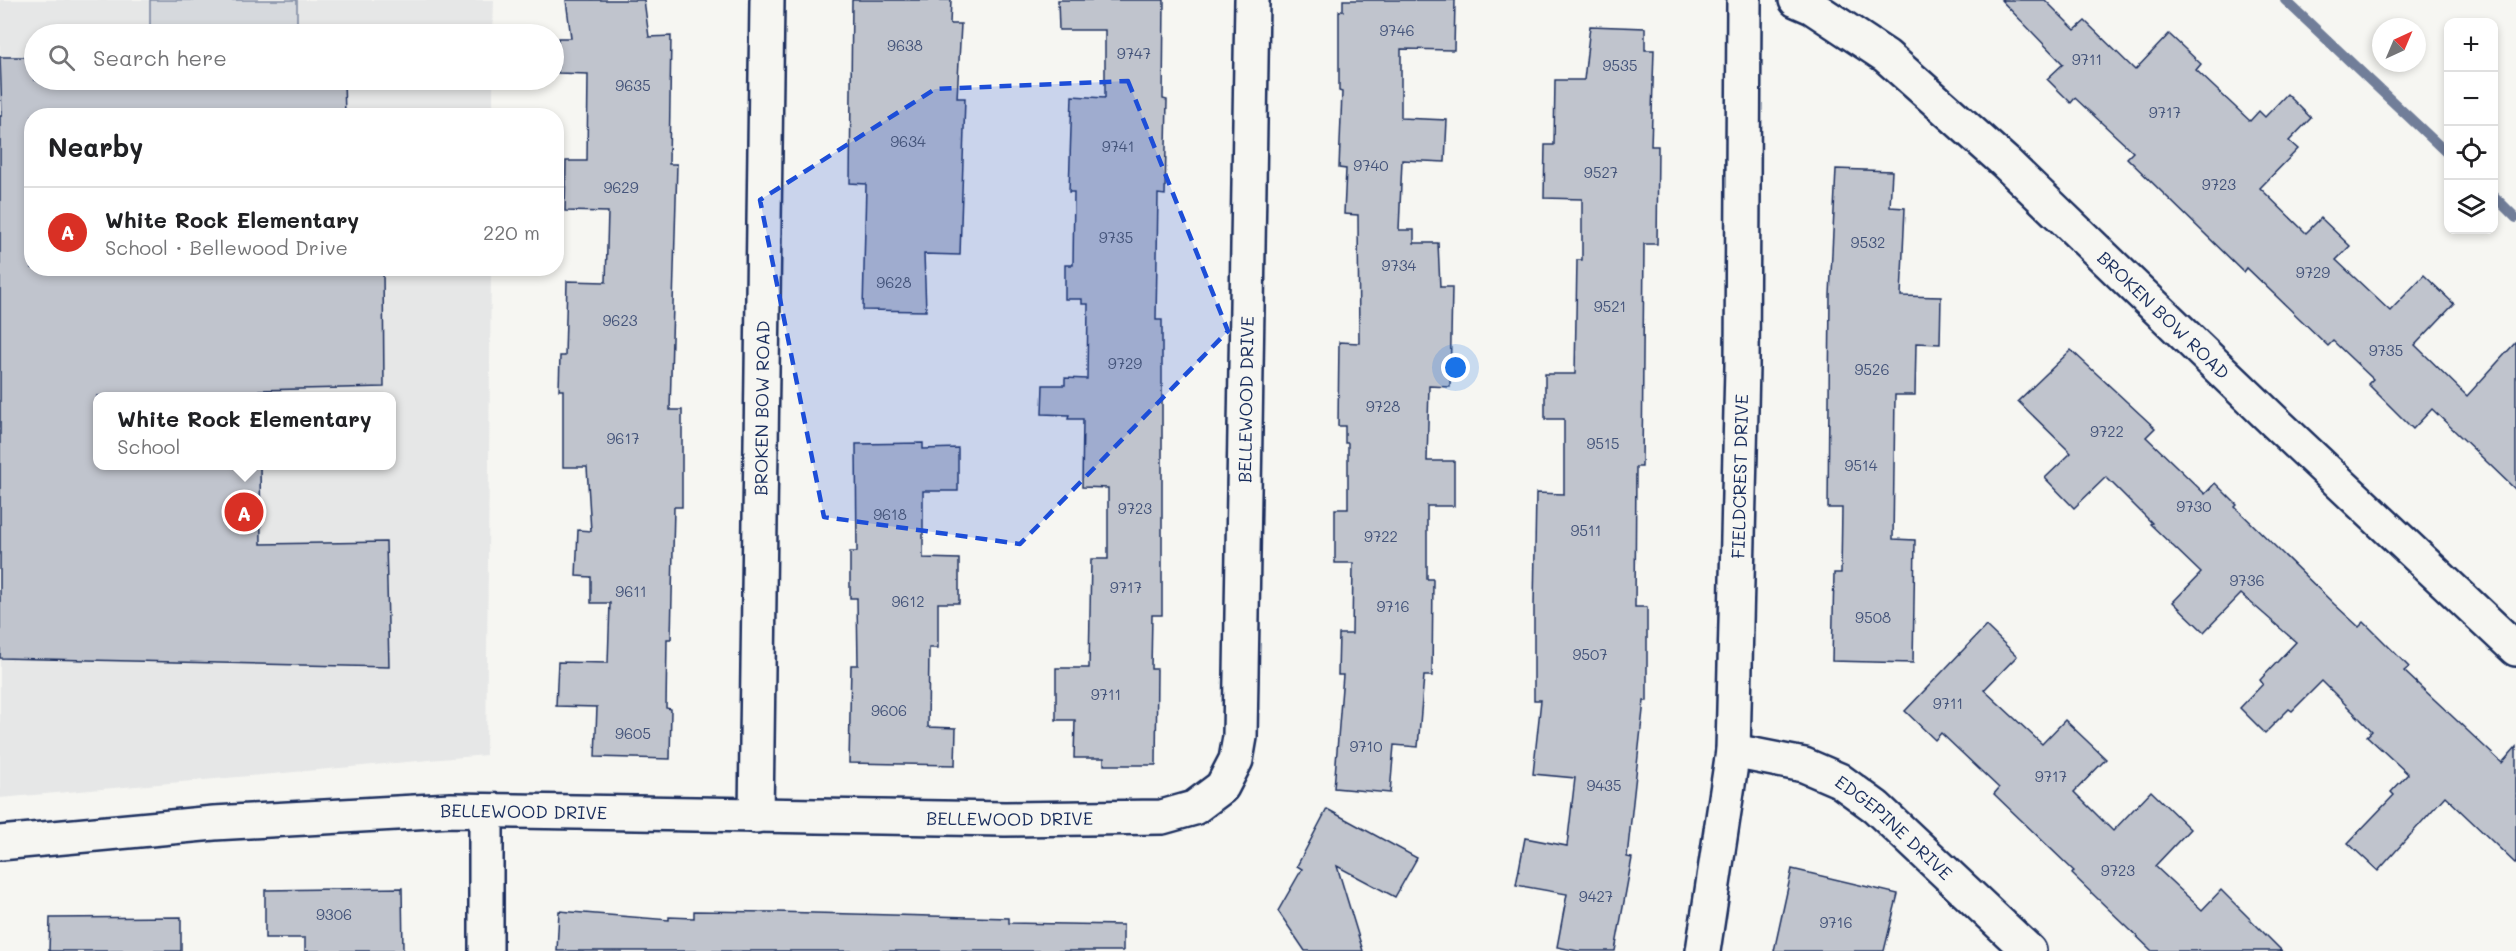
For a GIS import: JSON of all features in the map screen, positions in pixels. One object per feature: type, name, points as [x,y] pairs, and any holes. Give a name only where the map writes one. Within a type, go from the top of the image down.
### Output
[{"type":"street","name":"BROKEN BOW ROAD","points":[[756,816],[767,0]]},
{"type":"street","name":"BELLEWOOD DRIVE","points":[[0,843],[214,823],[451,810],[1005,819],[1162,817],[1194,808],[1222,787],[1236,760],[1240,737],[1252,0]]},
{"type":"street","name":"FIELDCREST DRIVE","points":[[1703,951],[1733,751],[1742,366],[1744,0]]},
{"type":"street","name":"BROKEN BOW ROAD","points":[[1796,0],[1886,56],[2005,162],[2516,649]]},
{"type":"street","name":"EDGEPINE DRIVE","points":[[1733,751],[1804,765],[1839,780],[1876,807],[2029,951]]},
{"type":"street","points":[[486,811],[486,951]]},
{"type":"highlighted area","points":[[1128,81],[1228,331],[1020,544],[824,517],[760,200],[935,89]]},
{"type":"shaded area","points":[[0,0],[494,0],[493,24],[24,24],[24,90],[493,90],[493,108],[24,108],[24,276],[491,276],[486,755],[0,798]]},
{"type":"shaded area","points":[[150,0],[297,0],[297,24],[150,24]]},
{"type":"building","points":[[566,0],[644,0],[649,37],[671,36],[669,164],[677,164],[670,410],[682,410],[682,507],[674,507],[671,639],[667,639],[666,708],[671,709],[670,759],[595,757],[597,707],[556,706],[558,662],[608,663],[610,603],[591,603],[591,577],[576,576],[578,530],[591,531],[587,467],[563,467],[563,390],[559,390],[560,356],[565,356],[567,281],[606,282],[608,212],[565,211],[566,161],[587,161],[588,74],[564,73],[564,38],[571,38]]},
{"type":"building","points":[[852,0],[951,0],[950,24],[961,24],[957,98],[965,98],[960,255],[924,254],[926,311],[863,310],[866,184],[850,183]]},
{"type":"building","points":[[1058,0],[1164,0],[1163,99],[1167,100],[1165,195],[1158,194],[1156,320],[1162,320],[1162,615],[1152,615],[1151,669],[1157,669],[1156,765],[1104,765],[1104,758],[1074,758],[1075,720],[1056,720],[1056,668],[1089,668],[1091,559],[1108,559],[1108,488],[1082,487],[1083,419],[1068,419],[1069,415],[1042,414],[1043,385],[1065,385],[1065,378],[1087,379],[1088,304],[1082,304],[1082,299],[1065,299],[1065,265],[1073,265],[1074,192],[1069,192],[1072,96],[1105,98],[1105,30],[1059,30]]},
{"type":"building","points":[[1343,0],[1455,0],[1454,50],[1401,49],[1401,118],[1447,120],[1445,162],[1402,160],[1399,230],[1414,230],[1414,243],[1438,243],[1440,287],[1452,287],[1450,387],[1429,386],[1427,461],[1454,461],[1454,506],[1427,506],[1427,579],[1433,579],[1432,676],[1424,676],[1418,747],[1394,745],[1390,793],[1334,788],[1343,675],[1338,675],[1339,634],[1352,634],[1353,563],[1335,563],[1335,509],[1348,509],[1348,443],[1345,443],[1345,426],[1338,426],[1339,342],[1359,343],[1358,215],[1344,214],[1346,169],[1339,168],[1342,92],[1339,91],[1339,11],[1343,11]]},
{"type":"building","points":[[2001,0],[2045,0],[2075,30],[2085,21],[2135,70],[2169,34],[2201,64],[2196,70],[2250,121],[2259,111],[2265,117],[2287,94],[2311,118],[2289,141],[2298,149],[2260,188],[2306,233],[2321,218],[2350,246],[2336,260],[2390,311],[2424,275],[2454,304],[2415,345],[2467,396],[2516,342],[2516,490],[2432,409],[2413,429],[2368,384],[2373,379],[2333,341],[2328,346],[2247,268],[2244,272],[2127,158],[2133,152],[2075,98],[2071,103],[2047,79],[2063,64]]},
{"type":"building","points":[[1590,26],[1645,28],[1645,50],[1654,50],[1651,146],[1658,146],[1657,244],[1644,244],[1642,467],[1636,467],[1635,607],[1647,607],[1647,701],[1644,701],[1627,857],[1632,858],[1615,951],[1578,951],[1557,947],[1567,894],[1516,885],[1525,838],[1567,846],[1575,778],[1533,774],[1541,700],[1534,700],[1536,493],[1564,494],[1564,419],[1545,419],[1545,374],[1575,374],[1577,260],[1582,260],[1582,199],[1544,198],[1545,145],[1554,145],[1555,80],[1584,80]]},
{"type":"building","points":[[0,57],[24,57],[24,90],[344,90],[345,108],[24,108],[24,276],[383,276],[384,387],[259,390],[259,392],[93,392],[93,470],[260,470],[261,544],[386,542],[389,667],[0,658],[0,116],[2,116]]},
{"type":"building","points":[[1836,169],[1892,171],[1890,207],[1905,208],[1901,296],[1941,297],[1940,344],[1916,343],[1915,395],[1895,395],[1893,539],[1915,540],[1913,663],[1832,661],[1834,573],[1841,573],[1842,508],[1828,508],[1830,295]]},
{"type":"building","points":[[2071,350],[2155,428],[2146,437],[2205,494],[2215,483],[2237,505],[2235,507],[2334,604],[2359,627],[2364,622],[2409,667],[2404,671],[2502,763],[2516,747],[2516,864],[2445,796],[2378,871],[2348,843],[2394,795],[2391,792],[2408,774],[2367,736],[2372,731],[2322,681],[2292,711],[2289,709],[2265,733],[2240,708],[2263,684],[2260,680],[2296,642],[2241,594],[2204,632],[2173,602],[2201,573],[2106,477],[2074,508],[2045,478],[2071,453],[2018,401]]},
{"type":"building","points":[[923,443],[923,449],[958,448],[958,491],[923,491],[923,558],[959,559],[959,603],[938,603],[938,648],[929,648],[928,727],[956,728],[955,765],[849,763],[851,665],[858,665],[857,598],[850,598],[850,552],[857,552],[856,444]]},
{"type":"building","points":[[1986,626],[2017,656],[1984,690],[2042,744],[2065,720],[2106,759],[2074,792],[2113,831],[2151,791],[2190,829],[2155,866],[2202,910],[2221,890],[2282,951],[2152,951],[1994,794],[1999,788],[1941,733],[1935,740],[1905,711]]},
{"type":"building","points":[[1327,809],[1417,858],[1395,897],[1337,866],[1363,951],[1305,951],[1278,911],[1302,869],[1297,866]]},
{"type":"building","points":[[1792,869],[1898,894],[1884,951],[1774,951]]},
{"type":"building","points":[[402,888],[403,951],[305,951],[305,938],[265,938],[265,890]]},
{"type":"building","points":[[559,911],[669,920],[669,917],[694,918],[694,911],[1009,918],[1009,923],[1123,925],[1123,951],[557,951]]},
{"type":"building","points":[[181,917],[181,951],[49,951],[50,918]]},
{"type":"waterway","points":[[2285,0],[2444,150]]},
{"type":"waterway","points":[[2498,200],[2516,218]]},
{"type":"place","name":"White Rock Elementary","points":[[244,512]]}]
